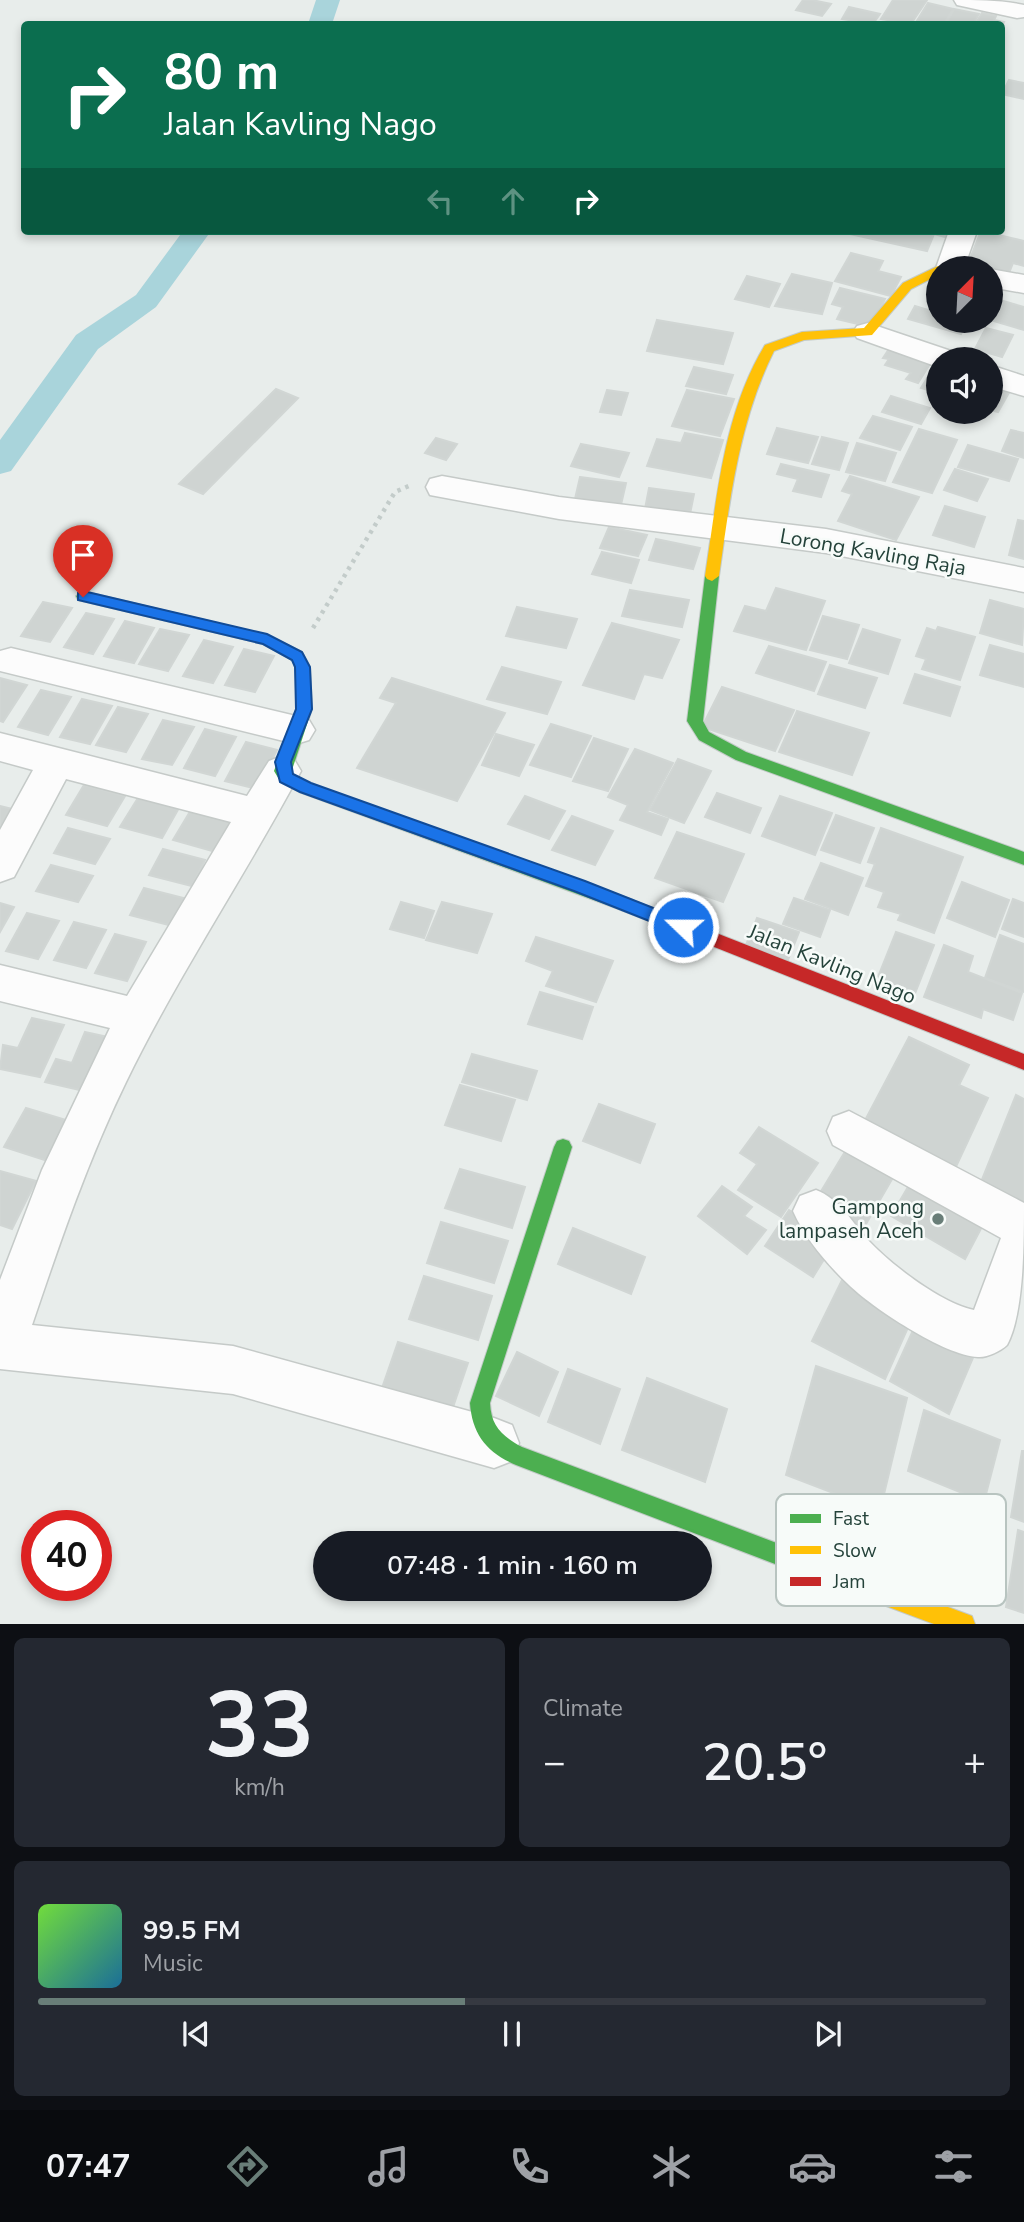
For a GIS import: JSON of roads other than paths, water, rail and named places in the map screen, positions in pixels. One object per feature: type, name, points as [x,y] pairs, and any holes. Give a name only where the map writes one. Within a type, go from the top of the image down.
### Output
[{"type":"street","points":[[966,0],[1021,7],[1005,31]]},
{"type":"street","points":[[954,256],[961,235]]},
{"type":"street","points":[[868,332],[909,284],[926,274]]},
{"type":"street","points":[[1003,280],[1024,284]]},
{"type":"street","points":[[926,353],[868,332],[793,338],[767,350],[756,368],[736,440],[695,721],[704,736],[741,756],[1024,859]]},
{"type":"street","points":[[1003,379],[1024,386]]},
{"type":"street","name":"Lorong Kavling Raja","points":[[442,487],[559,508],[826,541],[1024,580]]},
{"type":"street","points":[[83,597],[267,640],[297,656],[303,667],[304,709],[282,771],[139,1017],[64,1170],[1,1345],[233,1370],[494,1443],[516,1455],[776,1552]]},
{"type":"street","points":[[11,661],[296,730]]},
{"type":"street","points":[[0,747],[256,813]]},
{"type":"street","points":[[0,866],[57,761]]},
{"type":"street","name":"Jalan Kavling Nago","points":[[282,771],[285,777],[305,788],[580,886],[1023,1056]]},
{"type":"street","points":[[0,983],[139,1017]]},
{"type":"street","points":[[849,1131],[1024,1227]]},
{"type":"street","points":[[494,1443],[479,1420],[480,1403],[563,1147]]},
{"type":"street","points":[[816,1211],[852,1256],[874,1277],[903,1298],[966,1332],[978,1334],[992,1326],[1024,1237]]},
{"type":"street","points":[[919,1606],[964,1623]]},
{"type":"waterway","points":[[321,21],[328,0]]},
{"type":"waterway","points":[[0,463],[87,342],[146,301],[194,235]]},
{"type":"place","name":"Gampong lampaseh Aceh","points":[[938,1219]]}]
